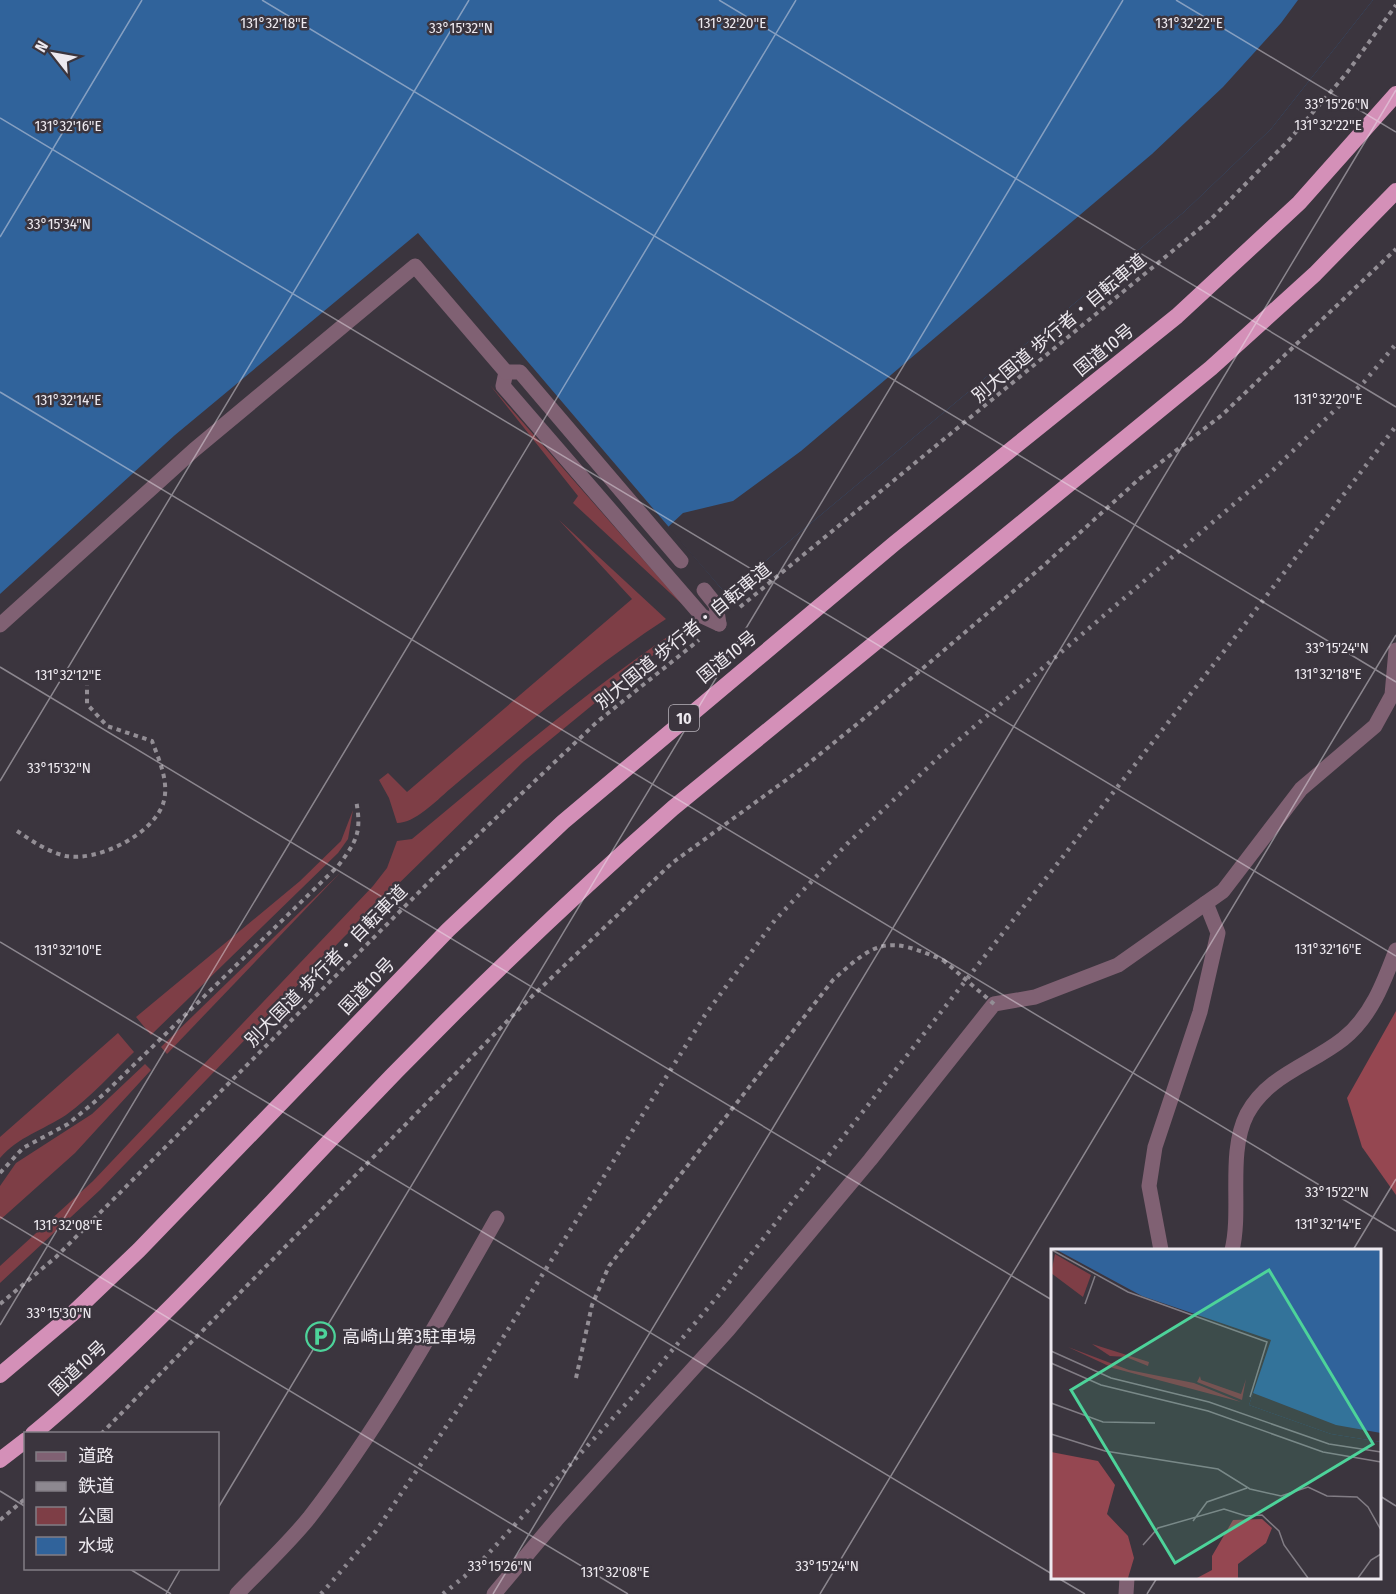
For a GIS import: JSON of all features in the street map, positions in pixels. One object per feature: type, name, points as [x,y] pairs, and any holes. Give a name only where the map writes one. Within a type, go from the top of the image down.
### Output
[{"type":"highway","name":"国道10号","points":[[0,1375],[71,1315],[139,1250],[448,930],[563,822],[895,543],[1177,316],[1299,203],[1396,94]]},
{"type":"highway","name":"国道10号","points":[[35,1432],[78,1397],[173,1304],[487,981],[616,859],[673,808],[1219,361],[1315,274],[1396,191]]},
{"type":"highway","points":[[0,1460],[24,1442]]},
{"type":"street","points":[[0,625],[194,450],[415,266],[507,372],[520,372],[681,561]]},
{"type":"street","points":[[507,372],[502,386],[702,616],[718,624]]},
{"type":"street","points":[[704,590],[716,605],[718,624]]},
{"type":"street","points":[[494,1594],[557,1520],[728,1330],[870,1160],[994,1004],[1035,997],[1118,965],[1223,891],[1301,789],[1375,726],[1392,695],[1396,650]]},
{"type":"street","points":[[1161,1249],[1149,1186],[1155,1147],[1200,1012],[1218,933],[1206,903]]},
{"type":"street","points":[[1232,1249],[1239,1145],[1246,1115],[1273,1082],[1344,1039],[1371,1009],[1396,950]]},
{"type":"street","points":[[237,1594],[307,1520],[349,1464],[405,1378],[497,1218]]},
{"type":"street","points":[[1126,1594],[1127,1579]]},
{"type":"path","name":"別大国道 歩行者・自転車道","points":[[0,1304],[56,1257],[440,870],[597,722],[909,471],[1209,221],[1289,140],[1346,74],[1396,5]]},
{"type":"path","points":[[102,1432],[131,1406],[525,1003],[672,863],[804,767],[862,720],[1043,566],[1138,480],[1222,415],[1396,249]]},
{"type":"path","points":[[16,831],[58,853],[91,857],[111,850],[144,830],[163,804],[164,772],[152,741],[107,726],[87,704],[87,685]]},
{"type":"path","points":[[0,1173],[22,1148],[68,1124],[104,1094],[338,866],[357,841],[360,819],[356,800]]},
{"type":"path","points":[[576,1378],[592,1305],[609,1266],[833,980],[861,954],[880,945],[917,949],[943,960],[994,1004]]},
{"type":"path","points":[[0,1520],[24,1500]]},
{"type":"green space","points":[[490,385],[683,605],[573,503],[578,496]]},
{"type":"green space","points":[[559,520],[666,619],[582,679],[425,810],[411,819],[397,823],[389,798],[379,780],[388,773],[407,792],[632,599]]},
{"type":"green space","points":[[676,631],[679,634],[523,762],[344,937],[100,1190],[0,1283],[0,1266],[93,1181],[373,886],[387,868],[397,841],[412,839],[607,680]]},
{"type":"green space","points":[[353,810],[348,839],[338,853],[151,1035],[136,1017],[300,881],[341,841]]},
{"type":"green space","points":[[341,872],[167,1054],[161,1047]]},
{"type":"green space","points":[[118,1033],[134,1052],[75,1108],[23,1139],[0,1158],[0,1137]]},
{"type":"green space","points":[[145,1064],[151,1070],[75,1153],[0,1220],[0,1186],[16,1163],[92,1114]]},
{"type":"shaded area","points":[[1396,1011],[1396,1195],[1362,1147],[1347,1098]]},
{"type":"water","points":[[0,0],[1373,0],[1271,129],[1184,212],[726,594],[418,233],[175,435],[0,594]]},
{"type":"pier","points":[[1298,0],[1373,0],[1271,129],[1184,212],[726,594],[668,527],[683,513],[733,501],[801,451],[1152,154],[1223,87],[1281,23]]},
{"type":"railway","points":[[321,1594],[376,1531],[462,1403],[705,1015],[775,920],[847,844],[940,756],[1269,474],[1364,382],[1396,344]]},
{"type":"railway","points":[[443,1594],[476,1567],[636,1393],[723,1290],[1232,641],[1396,426]]},
{"type":"place","name":"高崎山第3駐車場","points":[[321,1337]]}]
